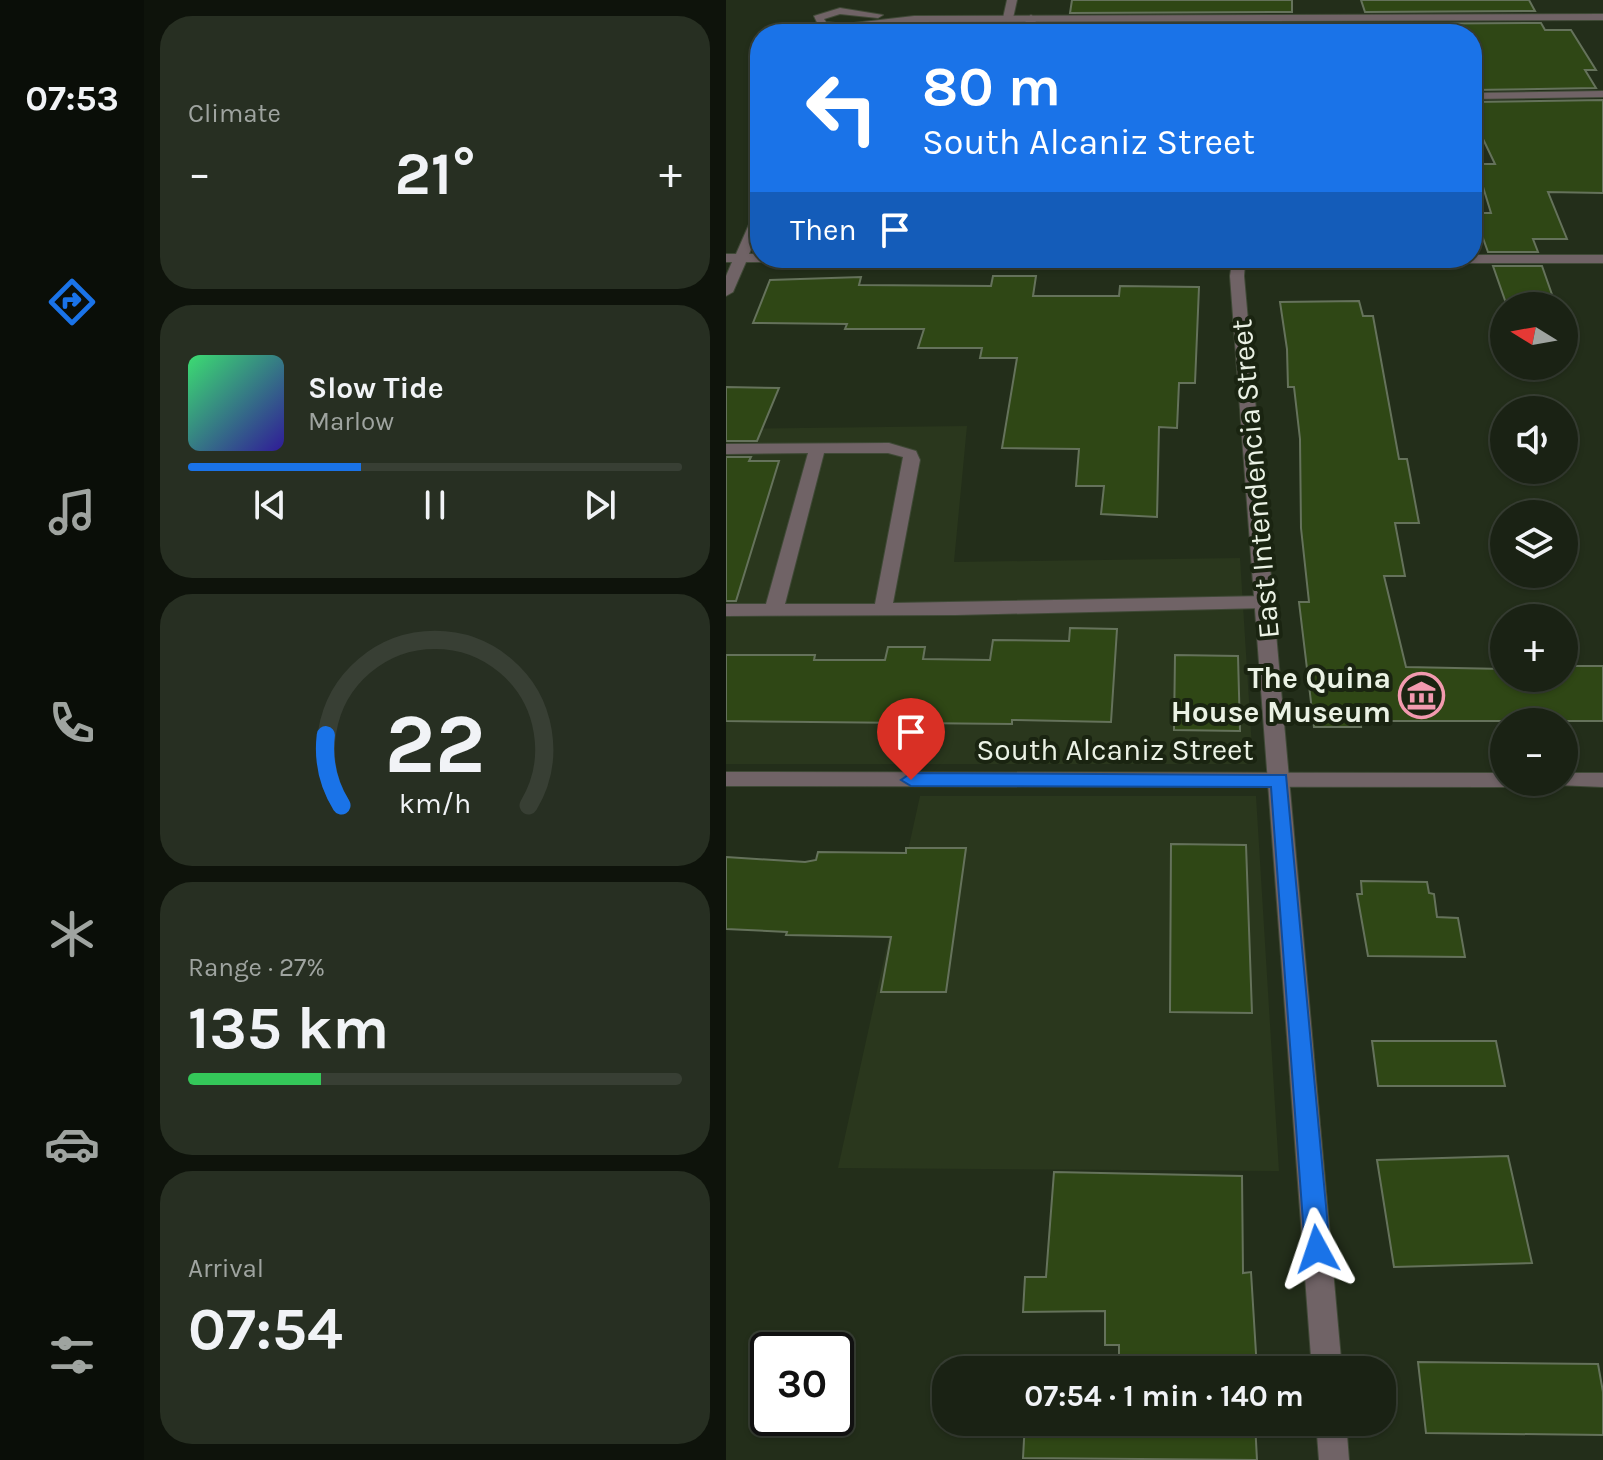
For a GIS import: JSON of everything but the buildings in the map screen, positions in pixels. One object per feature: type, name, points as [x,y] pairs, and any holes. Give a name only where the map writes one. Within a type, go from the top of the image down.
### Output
[{"type":"street","points":[[822,24],[818,18],[832,12],[845,0]]},
{"type":"street","points":[[1008,18],[1012,0]]},
{"type":"street","points":[[832,12],[856,18],[914,19],[1597,14],[1603,28]]},
{"type":"street","points":[[1030,24],[1031,18]]},
{"type":"street","points":[[1214,18],[1215,24]]},
{"type":"street","points":[[1482,96],[1603,94]]},
{"type":"street","points":[[726,292],[750,237]]},
{"type":"street","points":[[726,258],[750,258]]},
{"type":"street","points":[[1482,259],[1603,259]]},
{"type":"street","name":"East Intendencia Street","points":[[1238,268],[1326,1356]]},
{"type":"street","points":[[774,610],[817,448]]},
{"type":"street","points":[[726,449],[889,448],[910,454],[912,460],[883,610]]},
{"type":"street","points":[[726,610],[1265,602]]},
{"type":"street","name":"South Alcaniz Street","points":[[726,779],[1490,780]]},
{"type":"street","points":[[1578,780],[1603,780]]},
{"type":"street","points":[[1332,1436],[1334,1460]]},
{"type":"shaded area","points":[[967,426],[954,562],[1240,558],[1253,764],[726,764],[726,429]]},
{"type":"shaded area","points":[[920,796],[1256,796],[1279,1171],[838,1168]]},
{"type":"place","name":"The Quina House Museum","points":[[1422,695]]},
{"type":"route","points":[[911,780],[1280,780],[1317,1249]]}]
